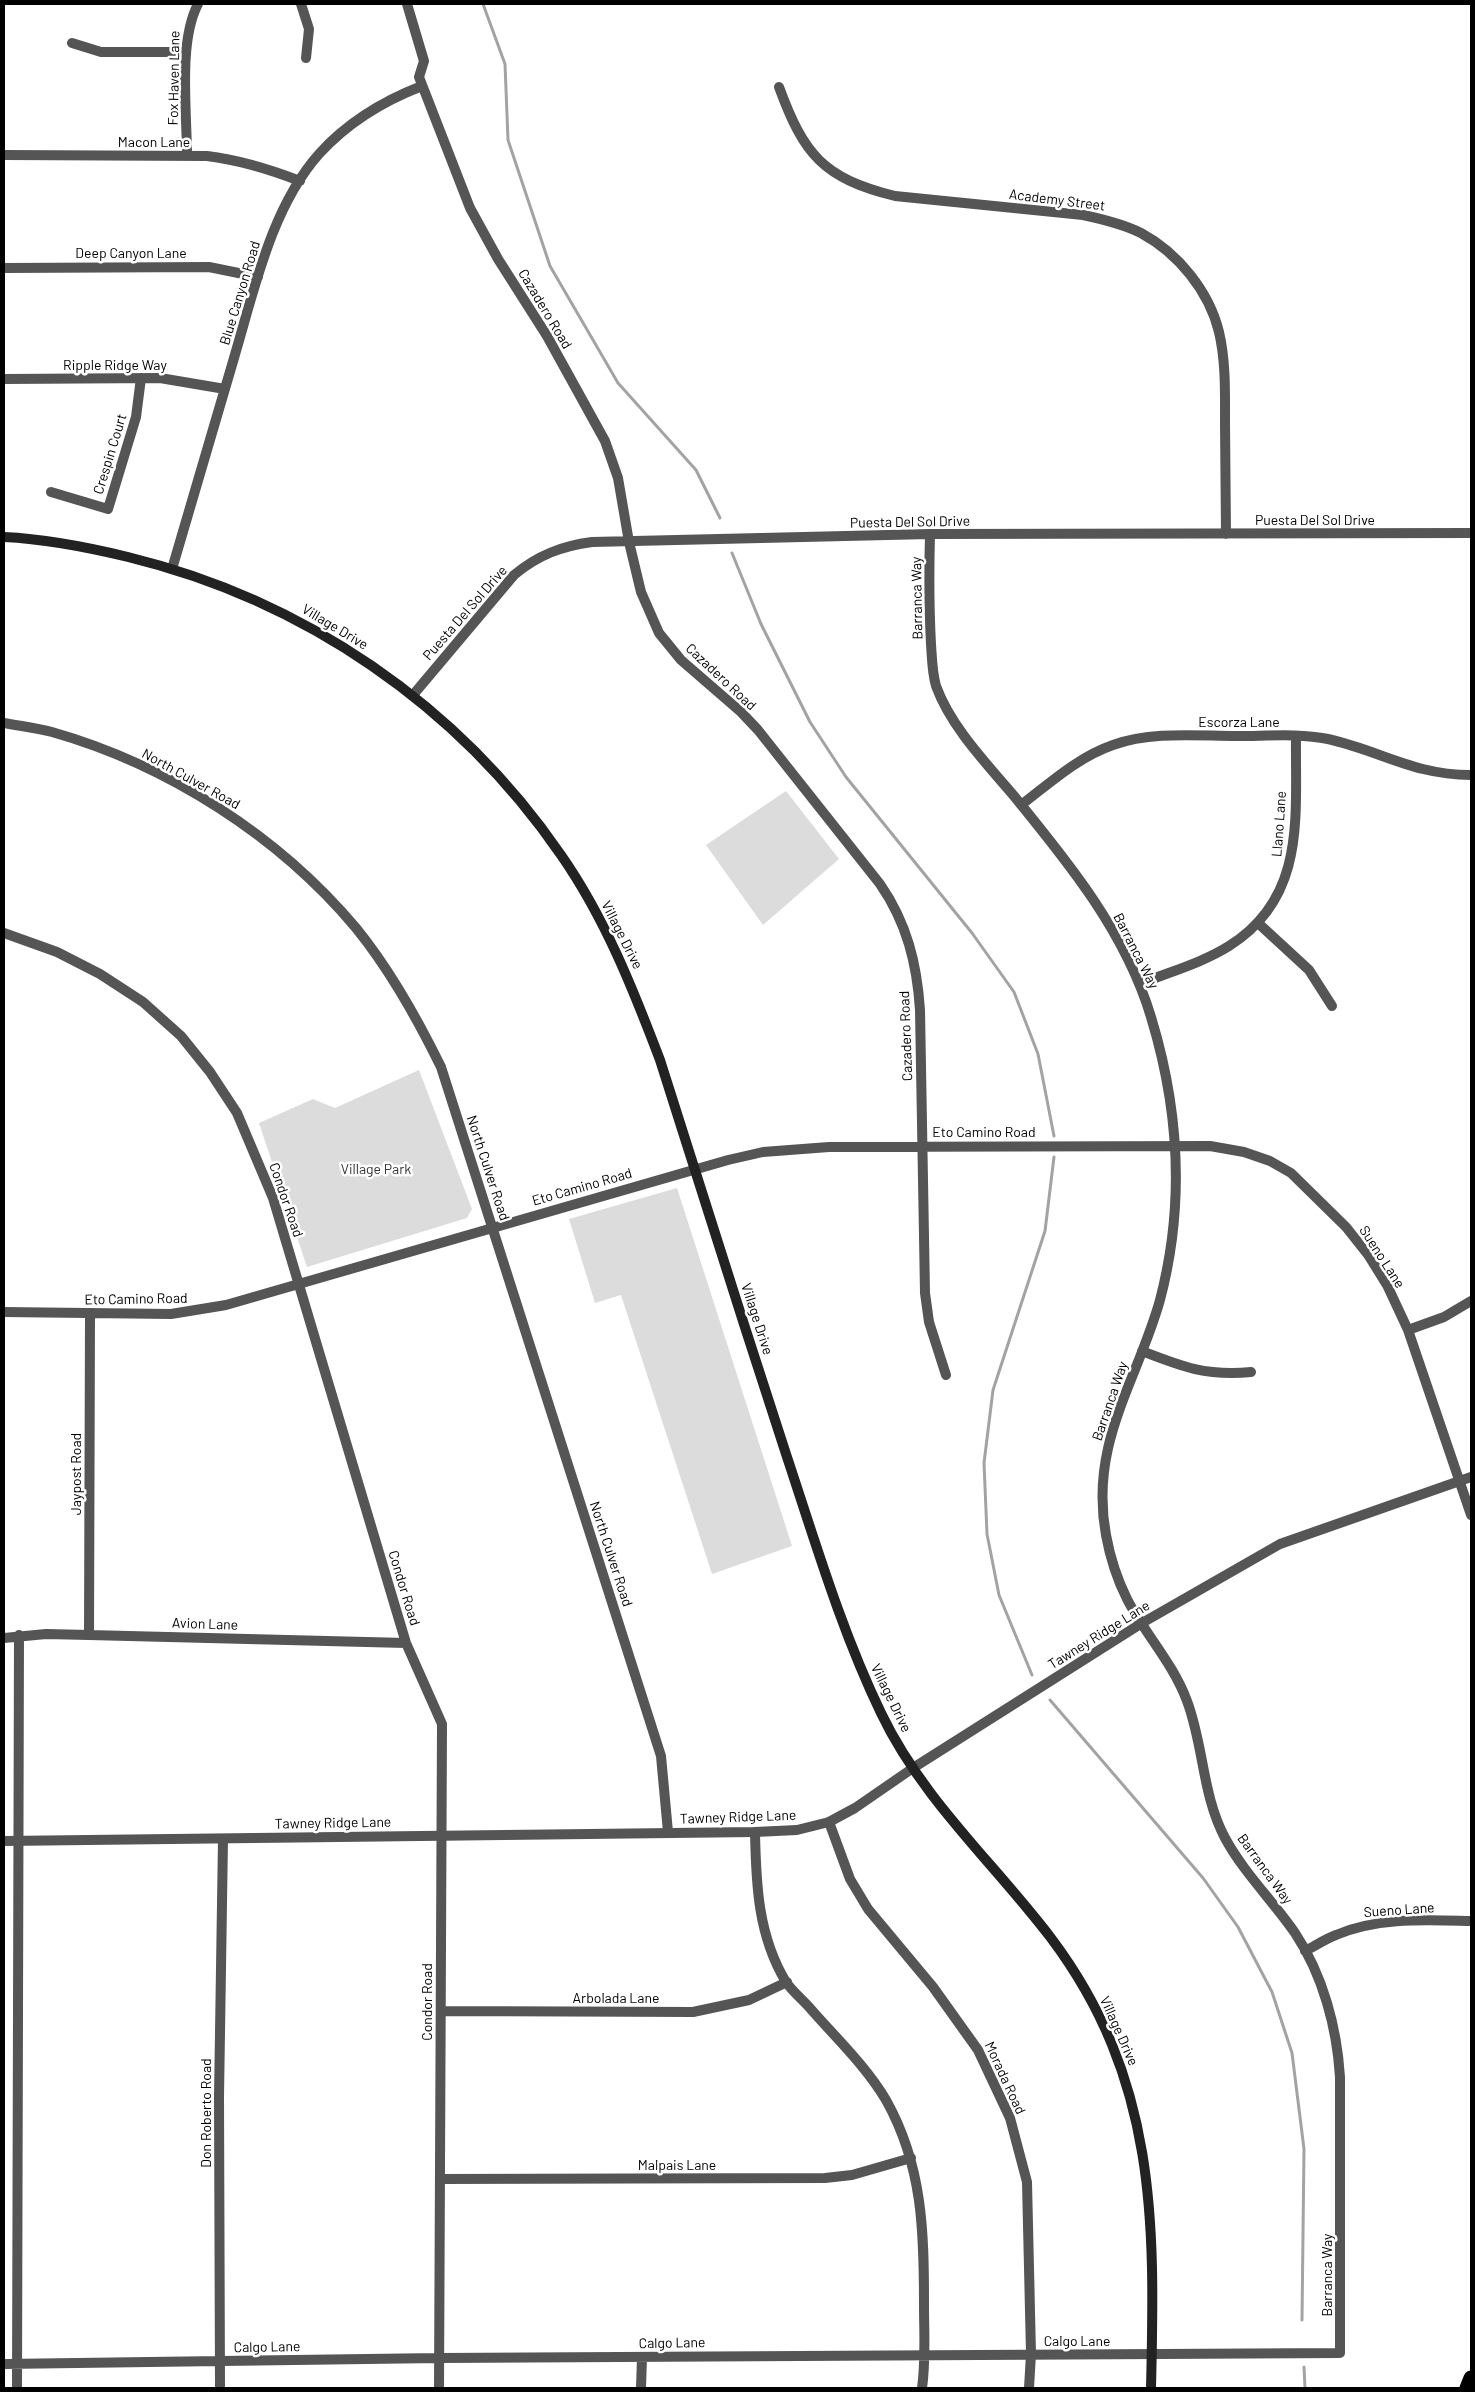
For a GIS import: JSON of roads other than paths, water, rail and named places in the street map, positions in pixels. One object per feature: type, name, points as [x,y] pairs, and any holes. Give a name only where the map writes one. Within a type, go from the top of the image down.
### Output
[{"type":"highway","points":[[1467,2388],[1471,2378]]},
{"type":"main road","name":"Village Drive","points":[[4,537],[53,542],[101,550],[172,568],[265,603],[306,624],[375,666],[413,695],[473,750],[524,805],[562,856],[615,950],[635,994],[660,1060],[836,1607],[882,1716],[913,1768],[944,1812],[1051,1938],[1082,1983],[1109,2035],[1135,2112],[1148,2183],[1151,2388]]},
{"type":"street","name":"Fox Haven Lane","points":[[187,156],[186,52],[190,22],[198,4]]},
{"type":"street","points":[[301,4],[308,29],[306,58]]},
{"type":"street","name":"Cazadero Road","points":[[407,4],[424,62],[419,77],[474,216],[498,259],[547,336],[605,441],[618,478],[629,542],[646,606],[669,647],[758,730],[880,884],[900,917],[913,952],[918,986],[925,1293],[929,1322],[946,1375]]},
{"type":"street","points":[[72,43],[101,52],[186,52]]},
{"type":"street","name":"Blue Canyon Road","points":[[172,568],[258,277],[275,228],[300,181],[319,155],[347,128],[390,100],[422,86]]},
{"type":"street","name":"Academy Street","points":[[779,87],[790,118],[808,149],[834,172],[859,185],[895,196],[1083,215],[1108,220],[1141,233],[1166,251],[1188,271],[1208,302],[1219,332],[1225,366],[1226,534]]},
{"type":"street","name":"Macon Lane","points":[[4,155],[187,156],[237,160],[264,167],[300,181]]},
{"type":"street","name":"Deep Canyon Lane","points":[[4,268],[209,267],[258,277]]},
{"type":"street","name":"Ripple Ridge Way","points":[[4,379],[140,378],[182,380],[225,388]]},
{"type":"street","name":"Crespin Court","points":[[51,492],[108,509],[136,417],[140,378]]},
{"type":"street","name":"Puesta Del Sol Drive","points":[[413,695],[501,588],[529,563],[569,545],[592,542],[930,534],[1471,533]]},
{"type":"street","name":"Barranca Way","points":[[930,534],[928,602],[932,669],[937,687],[968,741],[1078,878],[1122,947],[1140,984],[1163,1061],[1176,1145],[1175,1193],[1169,1254],[1160,1298],[1142,1351],[1111,1430],[1103,1487],[1104,1518],[1110,1553],[1128,1599],[1164,1656],[1186,1699],[1195,1727],[1207,1794],[1224,1836],[1240,1862],[1296,1936],[1305,1951],[1330,2010],[1338,2045],[1340,2353]]},
{"type":"street","name":"North Culver Road","points":[[4,723],[50,732],[100,748],[161,776],[214,804],[249,828],[326,895],[356,928],[414,1011],[441,1067],[661,1756],[668,1832]]},
{"type":"street","name":"Escorza Lane","points":[[1021,805],[1081,760],[1113,745],[1138,738],[1164,736],[1296,736],[1329,740],[1408,767],[1435,773],[1471,775]]},
{"type":"street","name":"Llano Lane","points":[[1140,984],[1227,947],[1258,923],[1279,894],[1292,857],[1296,736]]},
{"type":"street","points":[[1258,923],[1309,970],[1332,1006]]},
{"type":"street","name":"Condor Road","points":[[4,933],[58,952],[100,974],[143,1002],[181,1036],[210,1072],[237,1113],[273,1198],[406,1643],[442,1724],[439,2388]]},
{"type":"street","name":"Eto Camino Road","points":[[4,1312],[171,1314],[198,1311],[493,1226],[763,1152],[792,1149],[923,1146],[1176,1145]]},
{"type":"street","name":"Sueno Lane","points":[[1176,1145],[1210,1146],[1244,1152],[1270,1161],[1291,1173],[1346,1226],[1369,1256],[1387,1286],[1408,1330],[1471,1515]]},
{"type":"street","points":[[1408,1330],[1444,1317],[1471,1301]]},
{"type":"street","name":"Jaypost Road","points":[[89,1635],[90,1314]]},
{"type":"street","points":[[1142,1351],[1186,1368],[1211,1374],[1251,1372]]},
{"type":"street","name":"Tawney Ridge Lane","points":[[4,1841],[797,1830],[829,1822],[855,1808],[913,1768],[1142,1623],[1280,1544],[1471,1477]]},
{"type":"street","points":[[17,2388],[20,1841],[19,1635]]},
{"type":"street","name":"Avion Lane","points":[[4,1638],[19,1635],[89,1635],[406,1643]]},
{"type":"street","name":"Morada Road","points":[[829,1822],[850,1879],[868,1909],[933,1986],[978,2050],[1010,2118],[1027,2182],[1031,2354],[1029,2388]]},
{"type":"street","points":[[755,1832],[756,1881],[760,1917],[769,1945],[787,1982],[867,2074],[885,2098],[899,2125],[911,2158],[920,2205],[924,2354],[922,2388]]},
{"type":"street","name":"Don Roberto Road","points":[[220,2388],[219,2097],[223,1839]]},
{"type":"street","name":"Sueno Lane","points":[[1305,1951],[1335,1935],[1360,1926],[1416,1921],[1471,1921]]},
{"type":"street","name":"Arbolada Lane","points":[[440,2011],[693,2012],[749,2000],[787,1982]]},
{"type":"street","name":"Malpais Lane","points":[[440,2179],[825,2178],[852,2175],[911,2158]]},
{"type":"street","name":"Calgo Lane","points":[[4,2364],[924,2354],[1340,2353]]},
{"type":"street","points":[[642,2357],[642,2388]]},
{"type":"waterway","points":[[483,4],[505,64],[508,140],[550,266],[618,383],[696,470],[720,518]]},
{"type":"waterway","points":[[732,553],[761,624],[810,722],[846,777],[972,933],[1014,992],[1038,1054],[1054,1136]]},
{"type":"waterway","points":[[1032,1675],[999,1595],[987,1534],[984,1463],[993,1390],[1045,1231],[1054,1157]]},
{"type":"waterway","points":[[1050,1700],[1203,1878],[1238,1927],[1272,1992],[1292,2053],[1304,2149],[1302,2320]]},
{"type":"waterway","points":[[1304,2367],[1305,2388]]},
{"type":"park label","name":"Village Park","points":[[376,1169]]}]
